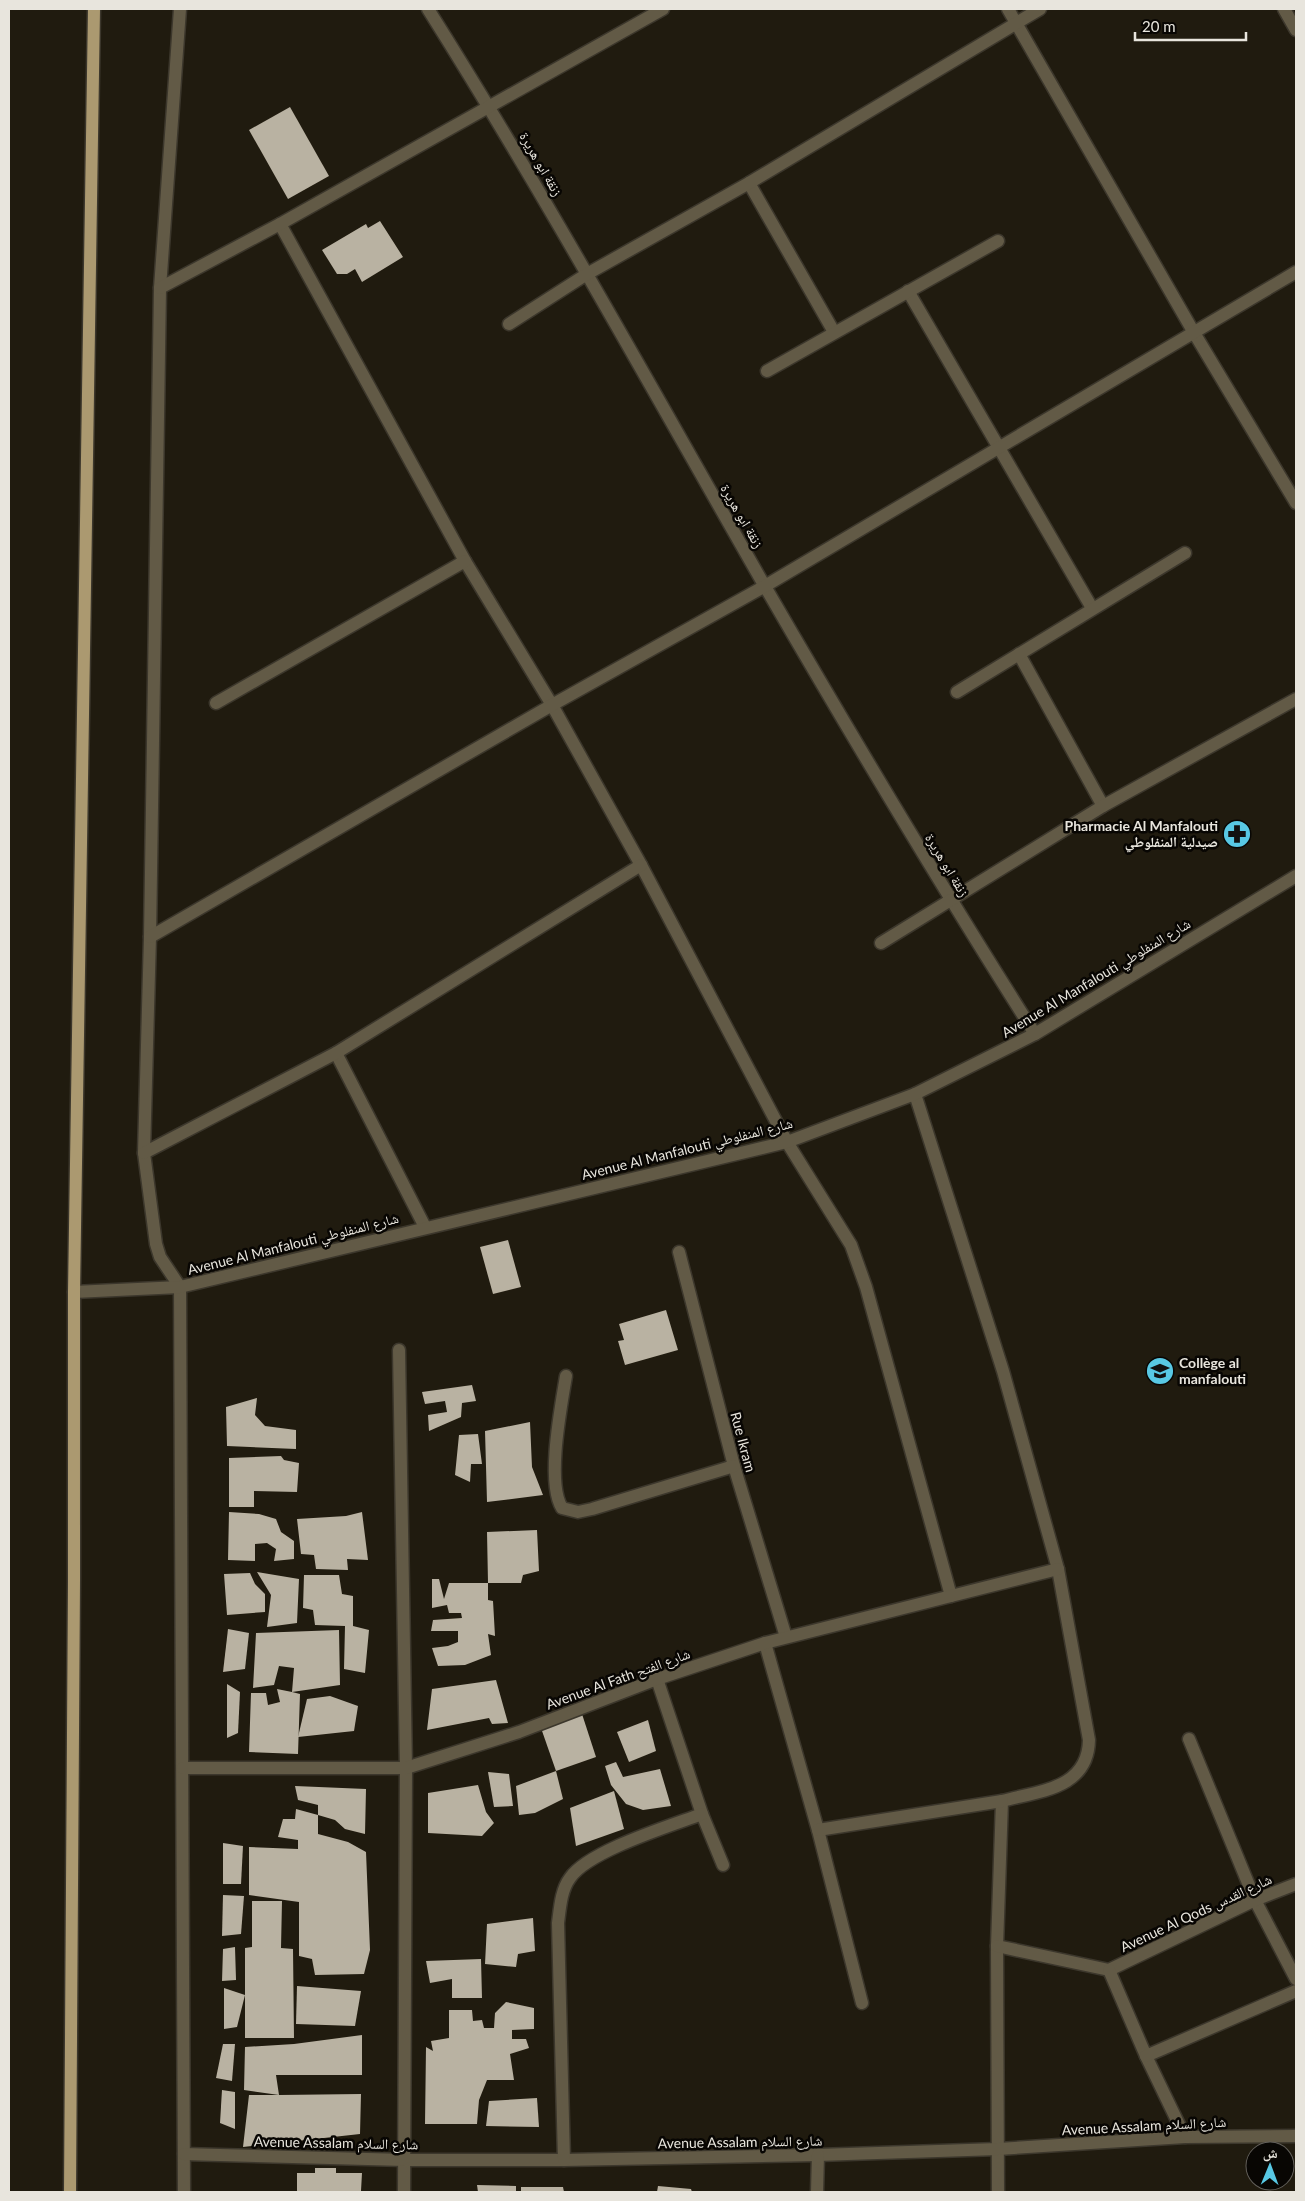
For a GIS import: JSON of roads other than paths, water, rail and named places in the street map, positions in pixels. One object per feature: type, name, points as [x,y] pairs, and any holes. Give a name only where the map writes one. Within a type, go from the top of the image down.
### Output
[{"type":"main road","points":[[70,2192],[74,1292],[94,9]]},
{"type":"street","points":[[180,9],[160,288],[150,937],[144,1153],[156,1244],[160,1257],[180,1287],[184,2192]]},
{"type":"street","name":"زنقة ابو هريرة","points":[[428,9],[489,106],[765,586],[950,900],[1035,1034]]},
{"type":"street","points":[[160,288],[280,224],[663,9]]},
{"type":"street","points":[[1008,9],[1193,331],[1296,503]]},
{"type":"street","points":[[509,324],[587,274],[750,183],[1040,9]]},
{"type":"street","points":[[1284,9],[1296,30]]},
{"type":"street","points":[[750,183],[834,332]]},
{"type":"street","points":[[280,224],[465,561],[552,705],[641,866],[787,1142],[851,1245],[866,1287],[951,1596]]},
{"type":"street","points":[[767,370],[998,241]]},
{"type":"street","points":[[150,937],[552,705],[765,586],[998,450],[1193,331],[1296,272]]},
{"type":"street","points":[[908,291],[998,450],[1092,608]]},
{"type":"street","points":[[958,692],[1092,608],[1185,553]]},
{"type":"street","points":[[216,703],[465,561]]},
{"type":"street","points":[[1019,654],[1103,806]]},
{"type":"street","points":[[881,943],[1103,806],[1296,699]]},
{"type":"street","points":[[144,1153],[336,1053],[641,866]]},
{"type":"street","name":"Avenue Al Manfalouti شارع المنفلوطي","points":[[74,1292],[180,1287],[787,1142],[915,1094],[1035,1034],[1296,876]]},
{"type":"street","points":[[336,1053],[425,1228]]},
{"type":"street","points":[[818,1830],[1002,1801],[1058,1786],[1078,1772],[1087,1758],[1089,1740],[1087,1724],[1058,1569],[1003,1371],[915,1094]]},
{"type":"street","name":"Rue Ikram","points":[[679,1252],[734,1466],[786,1637]]},
{"type":"street","points":[[399,1350],[406,1768],[404,2192]]},
{"type":"street","points":[[566,1376],[558,1429],[556,1474],[557,1494],[562,1508],[578,1512],[592,1509],[734,1466]]},
{"type":"street","name":"Avenue Al Fath شارع الفتح","points":[[183,1768],[406,1768],[519,1732],[657,1679],[766,1643],[1058,1569]]},
{"type":"street","points":[[766,1643],[818,1830],[862,2004]]},
{"type":"street","points":[[657,1679],[702,1814],[723,1865]]},
{"type":"street","points":[[1189,1739],[1255,1900],[1296,1979]]},
{"type":"street","points":[[998,2192],[997,1946],[1002,1801]]},
{"type":"street","points":[[564,2160],[558,1923],[563,1893],[570,1878],[584,1864],[630,1841],[702,1814]]},
{"type":"street","name":"Avenue Al Qods شارع القدس","points":[[1109,1970],[1255,1900],[1296,1884]]},
{"type":"street","points":[[997,1946],[1109,1970],[1146,2056],[1185,2137]]},
{"type":"street","points":[[1146,2056],[1296,1991]]},
{"type":"street","name":"Avenue Assalam شارع السلام","points":[[184,2154],[405,2160],[564,2160],[818,2156],[998,2150],[1185,2137],[1296,2136]]},
{"type":"street","points":[[817,2192],[818,2156]]},
{"type":"place","name":"Pharmacie Al Manfalouti صيدلية المنفلوطي","points":[[1237,834]]},
{"type":"place","name":"Collège al manfalouti","points":[[1160,1371]]}]
